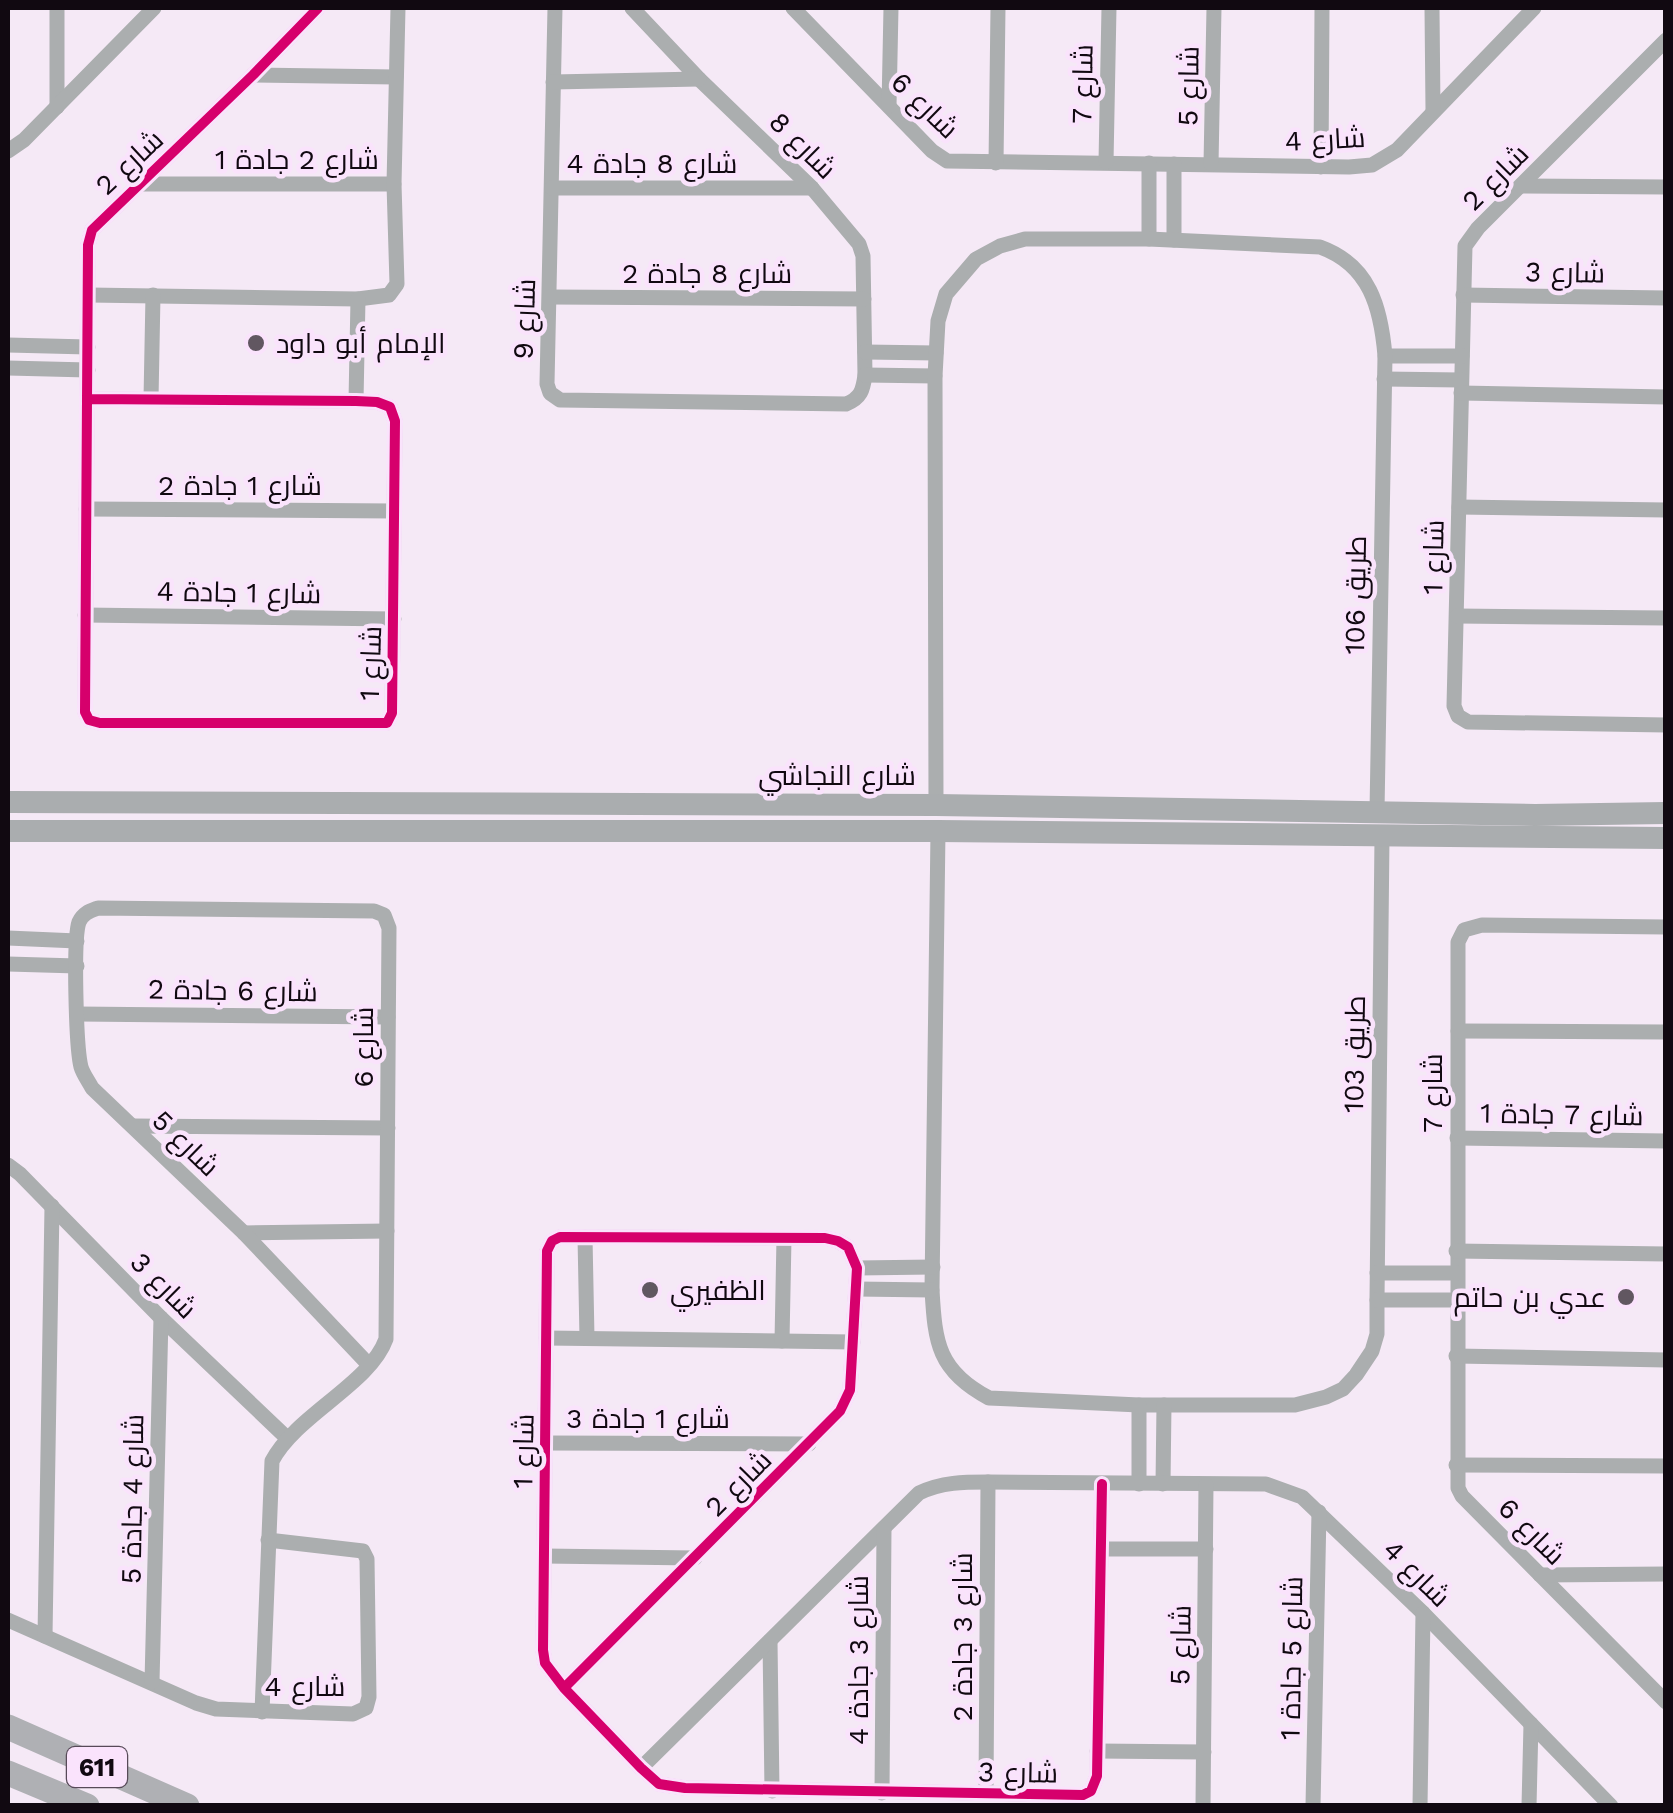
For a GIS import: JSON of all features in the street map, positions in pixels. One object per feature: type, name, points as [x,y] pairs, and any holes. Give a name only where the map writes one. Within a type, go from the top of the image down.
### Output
[{"type":"main road","name":"شارع النجاشي","points":[[8,802],[936,805],[1535,815],[1666,812]]},
{"type":"main road","points":[[702,832],[711,815],[705,804]]},
{"type":"main road","points":[[745,832],[738,818],[742,807],[748,804]]},
{"type":"main road","points":[[1094,833],[1101,818],[1096,808]]},
{"type":"main road","points":[[1141,808],[1137,820],[1144,834]]},
{"type":"main road","name":"شارع النجاشي","points":[[8,831],[938,831],[1664,839]]},
{"type":"main road","name":"611","points":[[8,1727],[188,1806]]},
{"type":"main road","name":"611","points":[[8,1773],[87,1806]]},
{"type":"main road","points":[[8,1781],[36,1785]]},
{"type":"street","points":[[57,8],[57,107]]},
{"type":"street","points":[[8,150],[24,140],[154,8]]},
{"type":"street","name":"شارع 2","points":[[88,399],[88,245],[92,230],[318,8]]},
{"type":"street","points":[[89,295],[358,299],[389,295],[397,284],[394,184],[398,8]]},
{"type":"street","name":"شارع 9","points":[[555,8],[546,384],[550,393],[560,400],[846,404],[857,399],[863,390],[865,374]]},
{"type":"street","name":"شارع 8","points":[[632,8],[812,188],[860,244],[865,352]]},
{"type":"street","name":"شارع 6","points":[[793,8],[932,151],[947,161],[1174,164]]},
{"type":"street","points":[[889,106],[891,8]]},
{"type":"street","points":[[996,163],[998,8]]},
{"type":"street","name":"شارع 7","points":[[1106,162],[1109,8]]},
{"type":"street","name":"شارع 5","points":[[1212,164],[1214,8]]},
{"type":"street","points":[[1321,167],[1322,8]]},
{"type":"street","points":[[1432,8],[1433,110]]},
{"type":"street","name":"شارع 4","points":[[1174,164],[1372,165],[1386,158],[1534,8]]},
{"type":"street","name":"شارع 2","points":[[1461,387],[1468,240],[1666,40]]},
{"type":"street","points":[[253,75],[396,77]]},
{"type":"street","points":[[552,82],[699,79]]},
{"type":"street","points":[[1148,239],[1149,163]]},
{"type":"street","points":[[1174,164],[1174,240]]},
{"type":"street","name":"شارع 2 جادة 1","points":[[140,184],[394,184]]},
{"type":"street","points":[[1521,186],[1666,187]]},
{"type":"street","name":"شارع 8 جادة 4","points":[[552,188],[812,188]]},
{"type":"street","name":"طريق 106","points":[[936,805],[935,376],[938,321],[946,294],[976,259],[1000,246],[1025,240],[1148,239],[1294,243],[1338,253],[1368,284],[1382,324],[1385,356],[1377,811]]},
{"type":"street","points":[[151,399],[152,295]]},
{"type":"street","name":"شارع 3","points":[[1463,295],[1666,298]]},
{"type":"street","name":"شارع 8 جادة 2","points":[[550,297],[864,300]]},
{"type":"street","points":[[356,402],[358,299]]},
{"type":"street","points":[[8,345],[88,347]]},
{"type":"street","points":[[935,376],[865,374],[865,352],[936,354]]},
{"type":"street","points":[[1385,356],[1462,356]]},
{"type":"street","points":[[8,368],[88,370]]},
{"type":"street","points":[[1384,379],[1666,398]]},
{"type":"street","name":"شارع 1","points":[[1461,387],[1454,706],[1458,716],[1468,722],[1666,726]]},
{"type":"street","name":"شارع 1","points":[[88,399],[151,399],[356,402],[385,404],[394,413],[392,713],[387,723],[89,720],[84,615],[88,399]]},
{"type":"street","points":[[1459,507],[1666,510]]},
{"type":"street","name":"شارع 1 جادة 2","points":[[86,509],[394,512]]},
{"type":"street","name":"شارع 1 جادة 4","points":[[84,615],[394,619]]},
{"type":"street","points":[[1457,616],[1666,618]]},
{"type":"street","name":"طريق 103","points":[[938,831],[932,1290],[940,1352],[968,1386],[989,1398],[1139,1405],[1296,1405],[1342,1388],[1372,1351],[1378,1300],[1382,837]]},
{"type":"street","name":"شارع 6","points":[[85,913],[98,908],[374,911],[384,915],[389,928],[386,1339],[369,1365],[288,1438]]},
{"type":"street","name":"شارع 5","points":[[85,913],[79,923],[77,941],[78,1014],[81,1068],[92,1088],[244,1234],[369,1365]]},
{"type":"street","name":"شارع 7","points":[[1456,1251],[1458,942],[1464,930],[1482,925],[1666,927]]},
{"type":"street","points":[[8,938],[77,941]]},
{"type":"street","points":[[8,964],[77,966]]},
{"type":"street","name":"شارع 6 جادة 2","points":[[78,1014],[388,1016]]},
{"type":"street","points":[[1458,1031],[1666,1032]]},
{"type":"street","points":[[133,1126],[388,1128]]},
{"type":"street","name":"شارع 7 جادة 1","points":[[1457,1138],[1666,1141]]},
{"type":"street","name":"شارع 3","points":[[8,1166],[288,1438]]},
{"type":"street","points":[[45,1636],[52,1206]]},
{"type":"street","points":[[244,1234],[387,1232]]},
{"type":"street","name":"شارع 1","points":[[641,1768],[545,1663],[547,1251],[560,1236],[838,1240],[848,1247],[857,1268]]},
{"type":"street","points":[[584,1237],[587,1338]]},
{"type":"street","points":[[782,1341],[784,1238]]},
{"type":"street","points":[[1456,1251],[1666,1254]]},
{"type":"street","name":"شارع 6","points":[[1456,1251],[1456,1465],[1462,1496],[1666,1702]]},
{"type":"street","points":[[857,1268],[932,1267]]},
{"type":"street","name":"شارع 2","points":[[564,1688],[810,1444],[848,1400],[857,1268]]},
{"type":"street","points":[[1378,1273],[1456,1273]]},
{"type":"street","points":[[856,1290],[932,1290]]},
{"type":"street","points":[[1378,1300],[1456,1300]]},
{"type":"street","name":"شارع 4 جادة 5","points":[[152,1682],[161,1318]]},
{"type":"street","points":[[546,1338],[853,1342]]},
{"type":"street","points":[[1456,1356],[1666,1360]]},
{"type":"street","points":[[641,1768],[920,1493],[954,1483],[1139,1484],[1139,1405]]},
{"type":"street","points":[[1164,1405],[1164,1484]]},
{"type":"street","points":[[262,1712],[272,1461],[288,1438]]},
{"type":"street","name":"شارع 1 جادة 3","points":[[546,1443],[810,1444]]},
{"type":"street","points":[[1456,1465],[1666,1466]]},
{"type":"street","name":"شارع 3 جادة 2","points":[[986,1792],[988,1482]]},
{"type":"street","name":"شارع 3","points":[[641,1768],[670,1787],[1082,1796],[1095,1787],[1102,1484]]},
{"type":"street","name":"شارع 4","points":[[1139,1484],[1266,1484],[1302,1497],[1611,1806]]},
{"type":"street","name":"شارع 5","points":[[1203,1806],[1206,1484]]},
{"type":"street","name":"شارع 5 جادة 1","points":[[1313,1806],[1318,1512]]},
{"type":"street","name":"شارع 3 جادة 4","points":[[882,1792],[884,1528]]},
{"type":"street","name":"شارع 4","points":[[8,1620],[196,1704],[235,1712],[353,1714],[366,1708],[367,1559],[363,1550],[268,1540]]},
{"type":"street","points":[[1101,1549],[1206,1550]]},
{"type":"street","points":[[544,1556],[695,1558]]},
{"type":"street","points":[[1540,1575],[1666,1574]]},
{"type":"street","points":[[1420,1806],[1422,1614]]},
{"type":"street","points":[[770,1641],[772,1791]]},
{"type":"street","points":[[1529,1806],[1531,1724]]},
{"type":"street","points":[[1097,1751],[1204,1752]]},
{"type":"cycle path","points":[[88,399],[356,401],[390,407],[395,421],[392,713],[387,723],[100,723],[89,720],[85,712],[88,245],[92,230],[318,8]]},
{"type":"cycle path","points":[[564,1688],[840,1411],[850,1390],[857,1268],[848,1247],[825,1238],[560,1237],[552,1241],[547,1251],[545,1663],[564,1688],[659,1784],[685,1788],[1083,1795],[1091,1791],[1097,1776],[1102,1484]]},
{"type":"place","name":"الإمام أبو داود","points":[[256,343]]},
{"type":"place","name":"الظفيري","points":[[650,1290]]},
{"type":"place","name":"عدي بن حاتم","points":[[1626,1297]]}]
